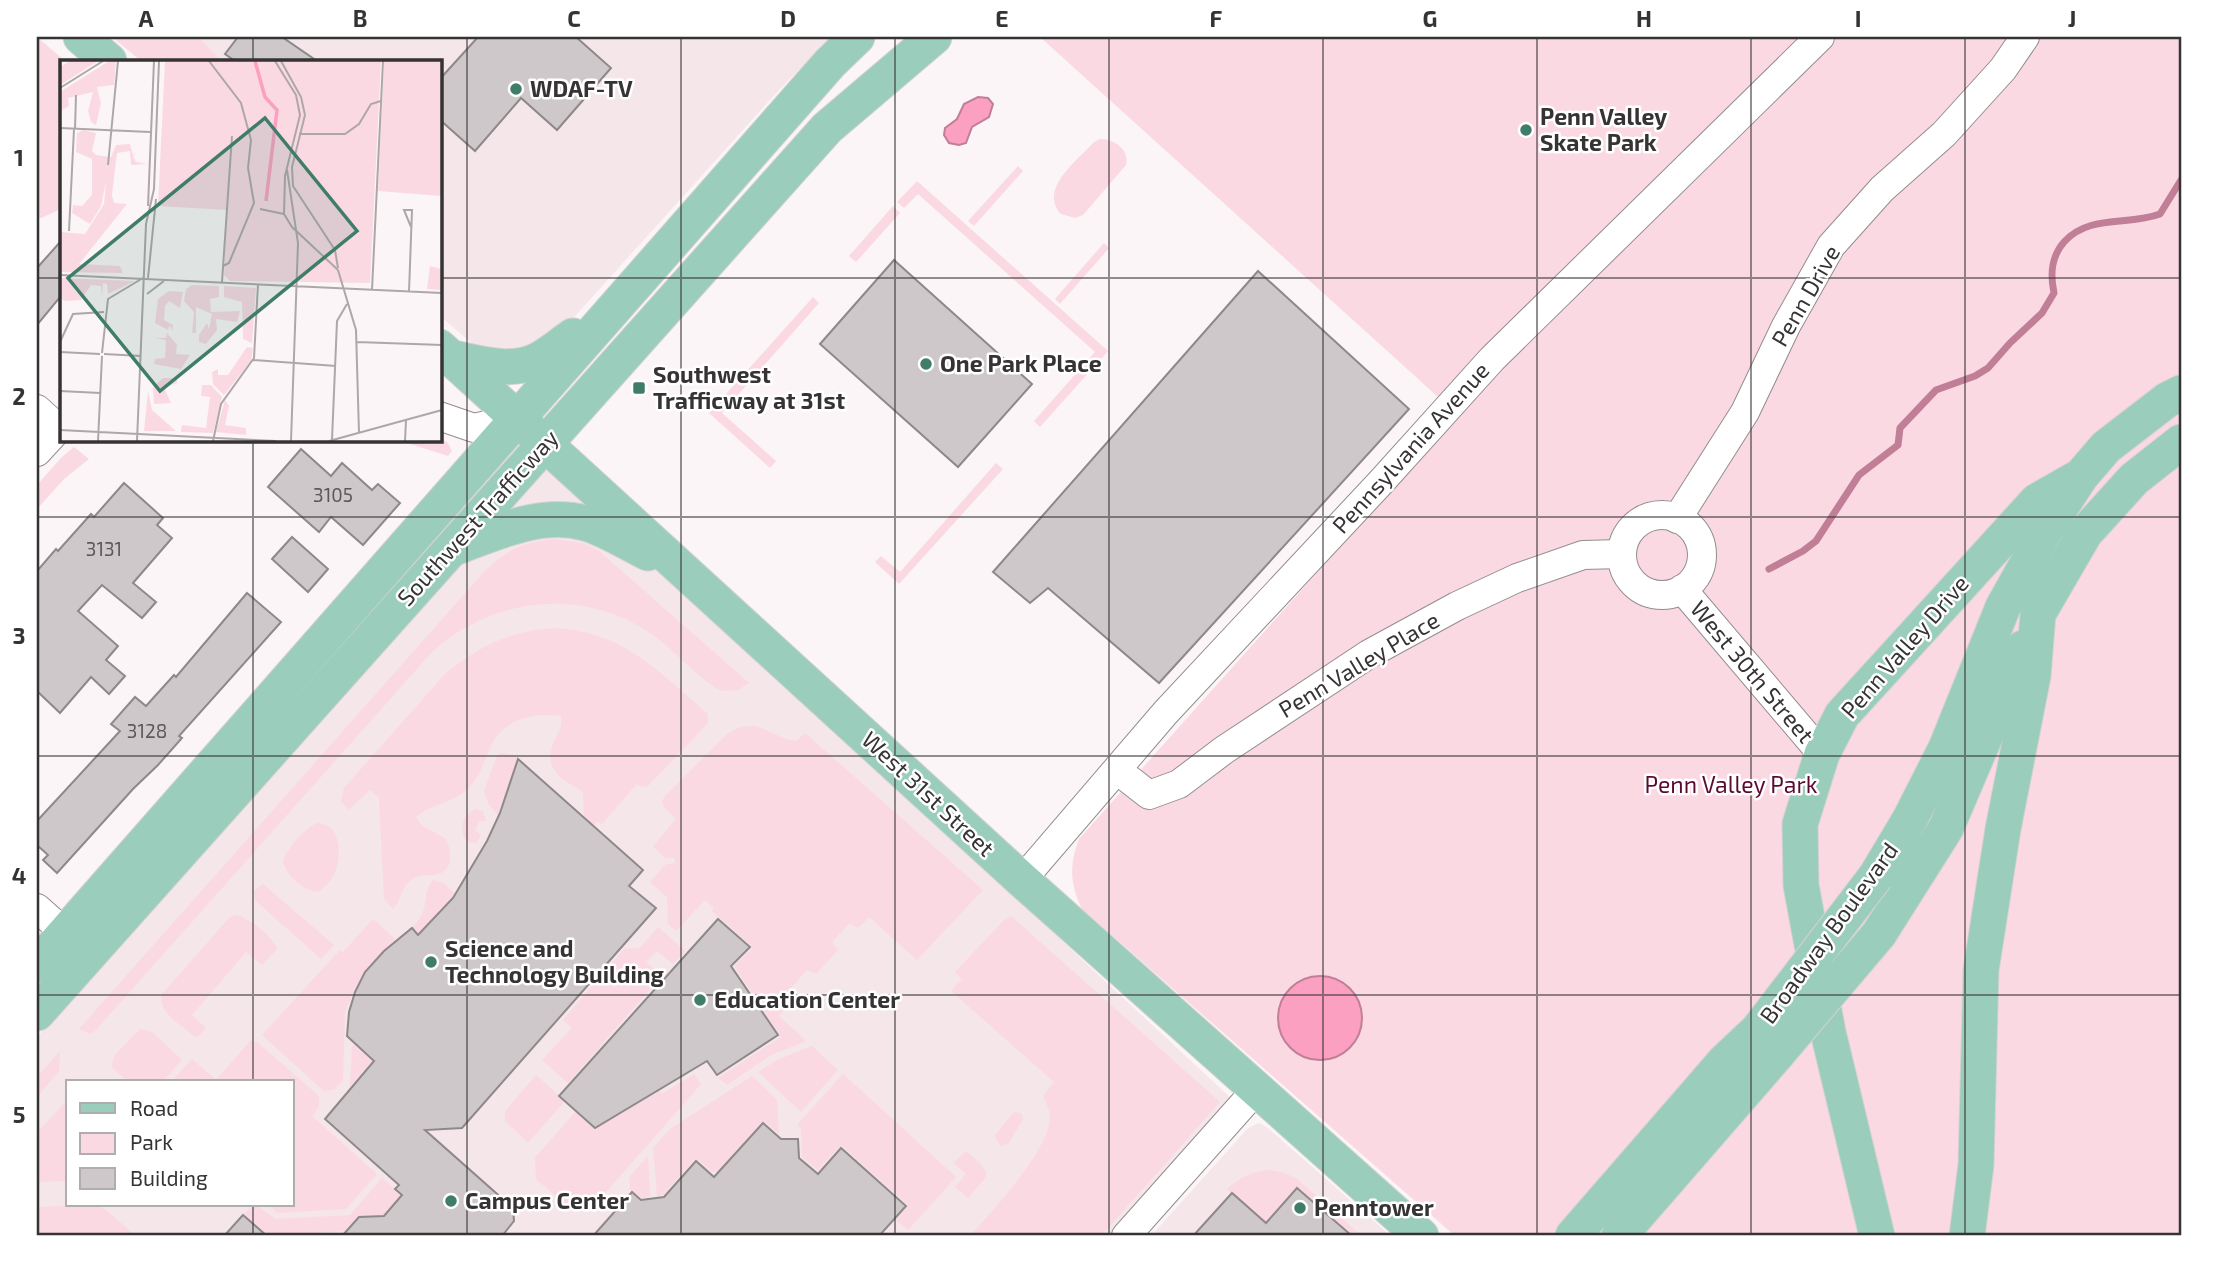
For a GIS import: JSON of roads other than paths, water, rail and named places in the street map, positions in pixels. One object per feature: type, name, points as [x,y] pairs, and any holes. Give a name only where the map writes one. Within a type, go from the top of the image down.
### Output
[{"type":"main road","points":[[81,37],[108,60]]},
{"type":"main road","name":"Southwest Trafficway","points":[[37,965],[830,63],[858,37]]},
{"type":"main road","name":"Southwest Trafficway","points":[[37,1013],[827,128],[934,37]]},
{"type":"main road","points":[[445,352],[490,366],[516,366],[535,362],[611,311]]},
{"type":"main road","name":"West 31st Street","points":[[445,352],[518,418],[556,429],[688,573],[1022,880],[1421,1236]]},
{"type":"main road","name":"Penn Valley Drive","points":[[1877,1236],[1828,1032],[1801,885],[1800,824],[1822,754],[1842,715],[2037,501],[2081,476],[2106,447],[2167,400],[2181,393]]},
{"type":"main road","points":[[1967,1236],[1976,1165],[1981,970],[2003,829],[2033,676],[2038,614],[2085,533],[2134,479],[2181,442]]},
{"type":"main road","name":"Broadway Boulevard","points":[[1619,1236],[1768,1041],[1876,876],[1910,819],[1946,748],[2003,607],[2046,530],[2081,476]]},
{"type":"main road","points":[[450,549],[511,527],[560,519],[586,523],[688,573]]},
{"type":"main road","name":"Broadway Boulevard","points":[[1573,1236],[1725,1062],[1768,1041],[1879,934],[1946,828],[2038,614]]},
{"type":"street","name":"Pennsylvania Avenue","points":[[1022,880],[1166,712],[1492,359],[1820,37]]},
{"type":"street","name":"Penn Drive","points":[[1677,519],[1745,412],[1786,326],[1831,246],[1882,189],[1944,135],[2003,69],[2025,37]]},
{"type":"street","points":[[37,409],[60,427],[37,452]]},
{"type":"street","points":[[441,417],[474,428],[518,418]]},
{"type":"street","points":[[1663,514],[1677,519],[1692,528],[1701,543],[1701,569],[1692,583],[1672,595],[1658,596],[1643,591],[1630,581],[1623,566],[1621,554],[1627,534],[1646,517],[1663,514]]},
{"type":"street","name":"Penn Valley Place","points":[[1117,770],[1150,795],[1179,785],[1224,750],[1369,654],[1457,606],[1517,578],[1583,555],[1621,554]]},
{"type":"street","name":"West 30th Street","points":[[1682,589],[1822,754]]},
{"type":"street","points":[[37,908],[65,933]]},
{"type":"street","points":[[1126,1236],[1256,1090]]},
{"type":"waterway","points":[[1769,569],[1816,541],[1859,475],[1898,445],[1900,428],[1936,390],[1975,376],[1988,368],[2042,313],[2054,293],[2053,266],[2056,254],[2064,242],[2085,227],[2160,214],[2181,180]]},
{"type":"place","name":"WDAF-TV","points":[[516,89]]},
{"type":"place","name":"Penn Valley Skate Park","points":[[1526,130]]},
{"type":"place","name":"One Park Place","points":[[926,364]]},
{"type":"place","name":"Southwest Trafficway at 31st","points":[[639,388]]},
{"type":"place","name":"Science and Technology Building","points":[[431,962]]},
{"type":"place","name":"Education Center","points":[[700,1000]]},
{"type":"place","name":"Campus Center","points":[[451,1201]]},
{"type":"place","name":"Penntower","points":[[1300,1208]]},
{"type":"park label","name":"Penn Valley Park","points":[[1731,785]]}]
